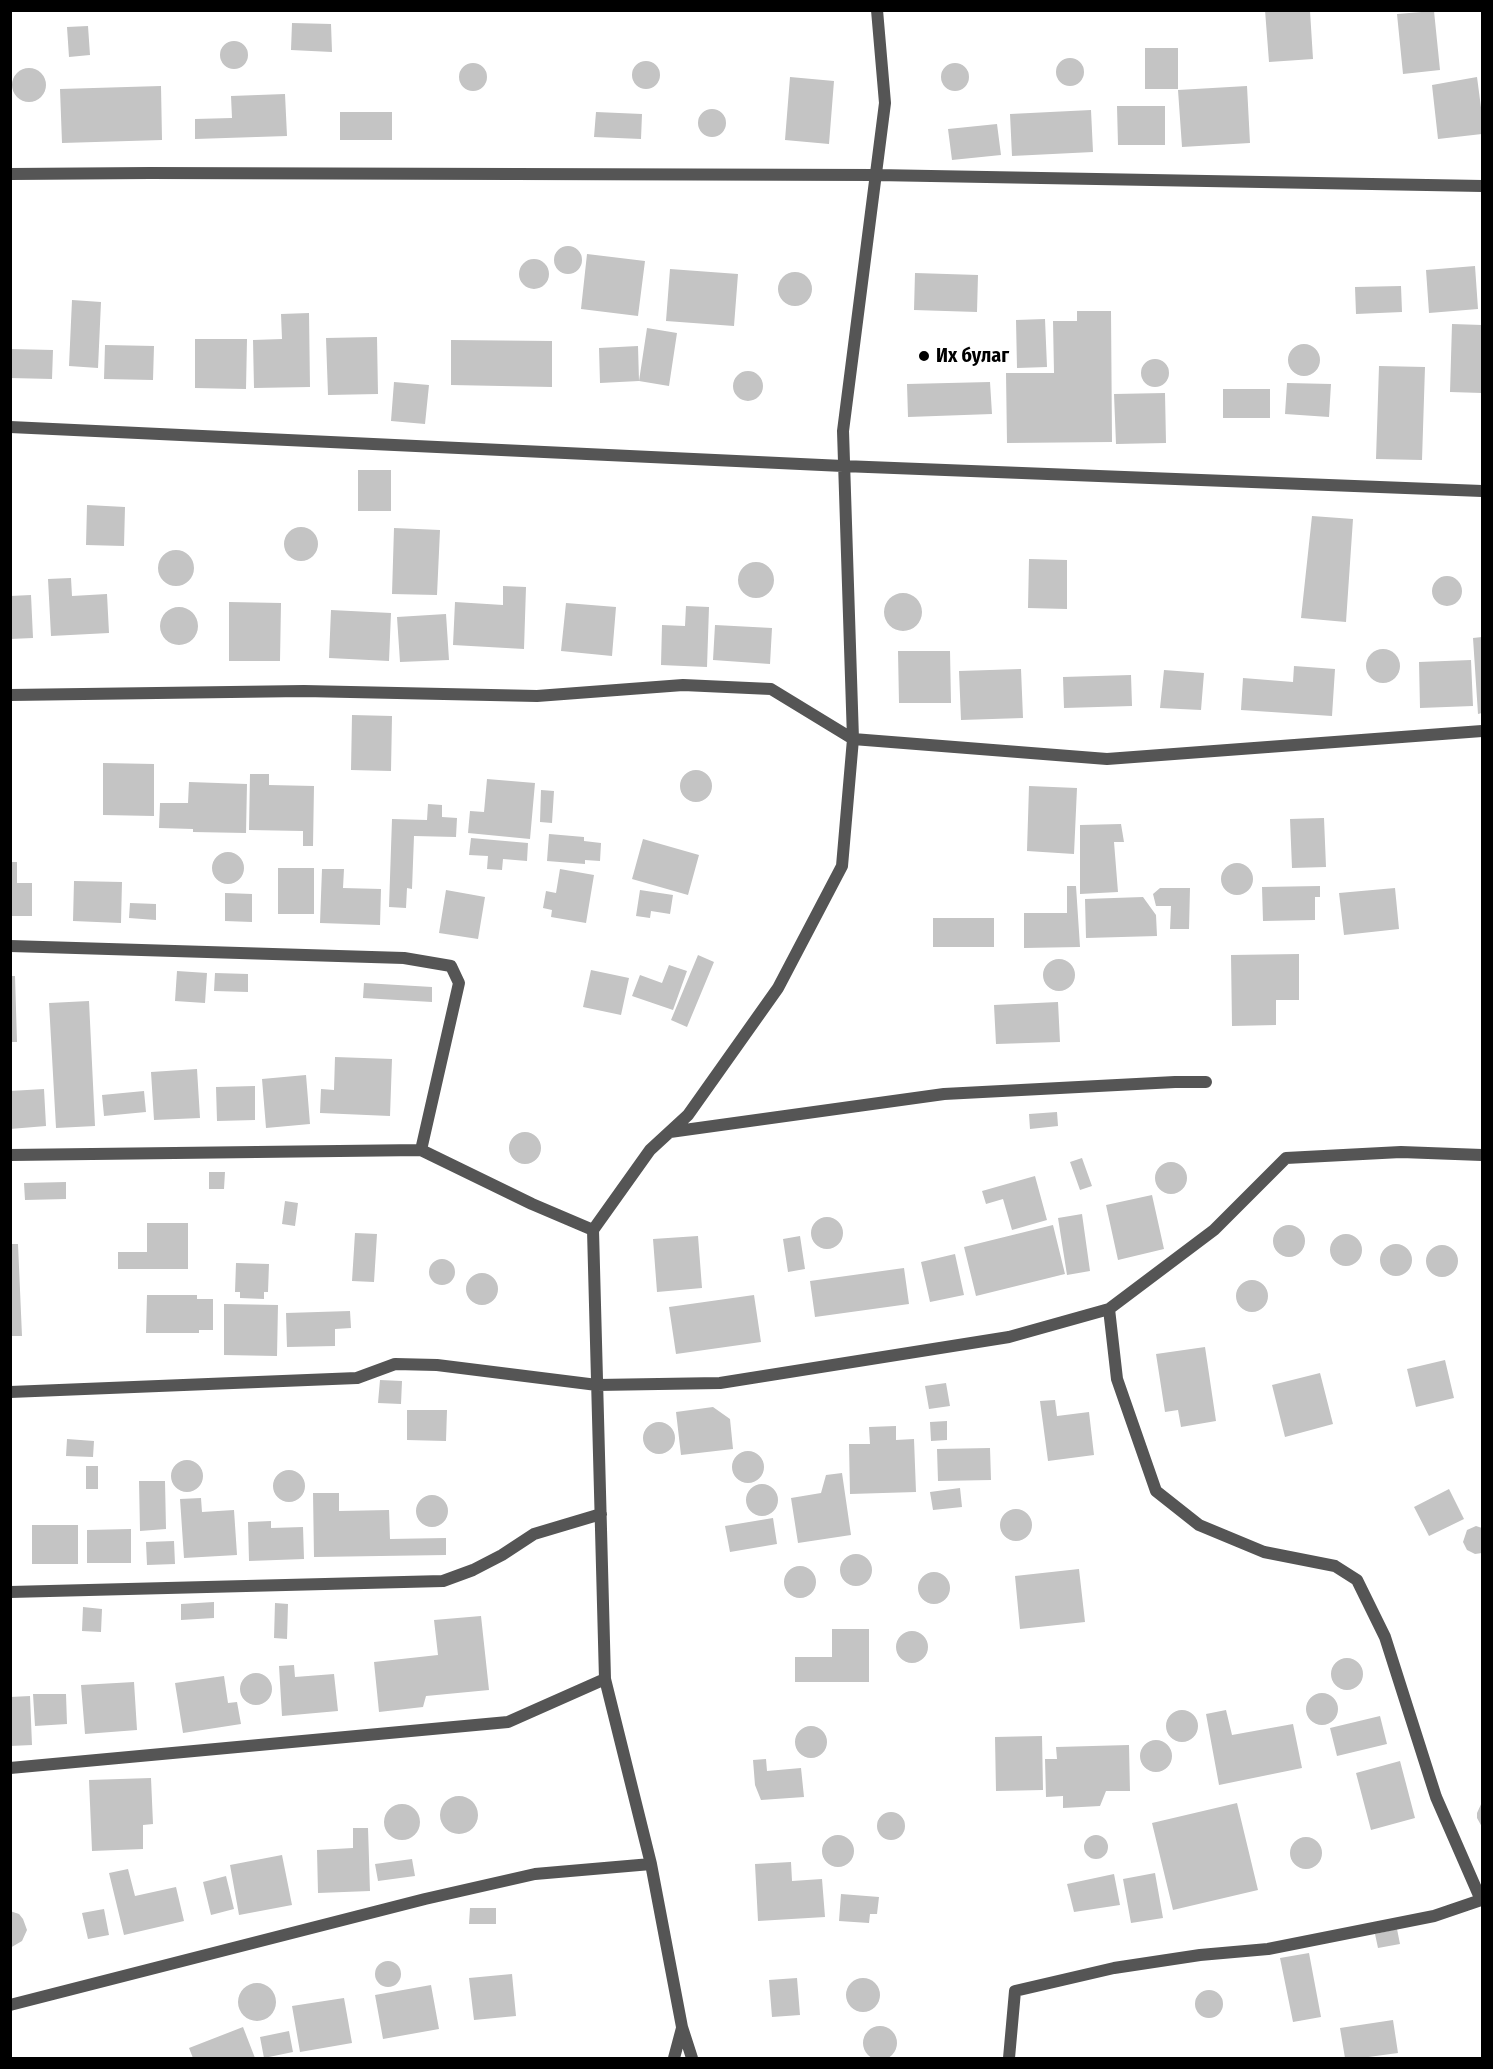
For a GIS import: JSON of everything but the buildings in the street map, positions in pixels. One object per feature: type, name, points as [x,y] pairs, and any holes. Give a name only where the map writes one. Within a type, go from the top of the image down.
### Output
[{"type":"street","points":[[692,2058],[682,2027],[651,1864],[605,1679],[593,1230],[650,1150],[688,1115],[778,988],[842,866],[853,739],[843,431],[885,103],[877,10]]},
{"type":"street","points":[[10,174],[876,175],[1482,186]]},
{"type":"street","points":[[10,427],[843,466],[1482,491]]},
{"type":"street","points":[[10,695],[304,691],[537,696],[683,685],[760,688],[771,689],[853,739],[1107,759],[1482,731]]},
{"type":"street","points":[[10,946],[404,958],[451,966],[459,983],[421,1150]]},
{"type":"street","points":[[670,1132],[944,1094],[1206,1082]]},
{"type":"street","points":[[10,1155],[421,1150],[532,1204],[593,1230]]},
{"type":"street","points":[[10,1392],[357,1378],[395,1364],[437,1365],[597,1385],[720,1383],[1009,1337],[1109,1309],[1214,1230],[1286,1158],[1401,1152],[1482,1155]]},
{"type":"street","points":[[1009,2058],[1015,1990],[1114,1968],[1200,1955],[1268,1949],[1434,1916],[1482,1900],[1436,1797],[1386,1637],[1357,1580],[1335,1566],[1264,1552],[1199,1525],[1156,1491],[1116,1379],[1109,1309]]},
{"type":"street","points":[[10,1592],[443,1581],[483,1565],[534,1534],[601,1514]]},
{"type":"street","points":[[10,1768],[508,1722],[605,1679]]},
{"type":"street","points":[[10,2005],[425,1899],[535,1874],[651,1864]]},
{"type":"street","points":[[674,2058],[682,2027]]},
{"type":"place","name":"Их булаг","points":[[924,356]]}]
